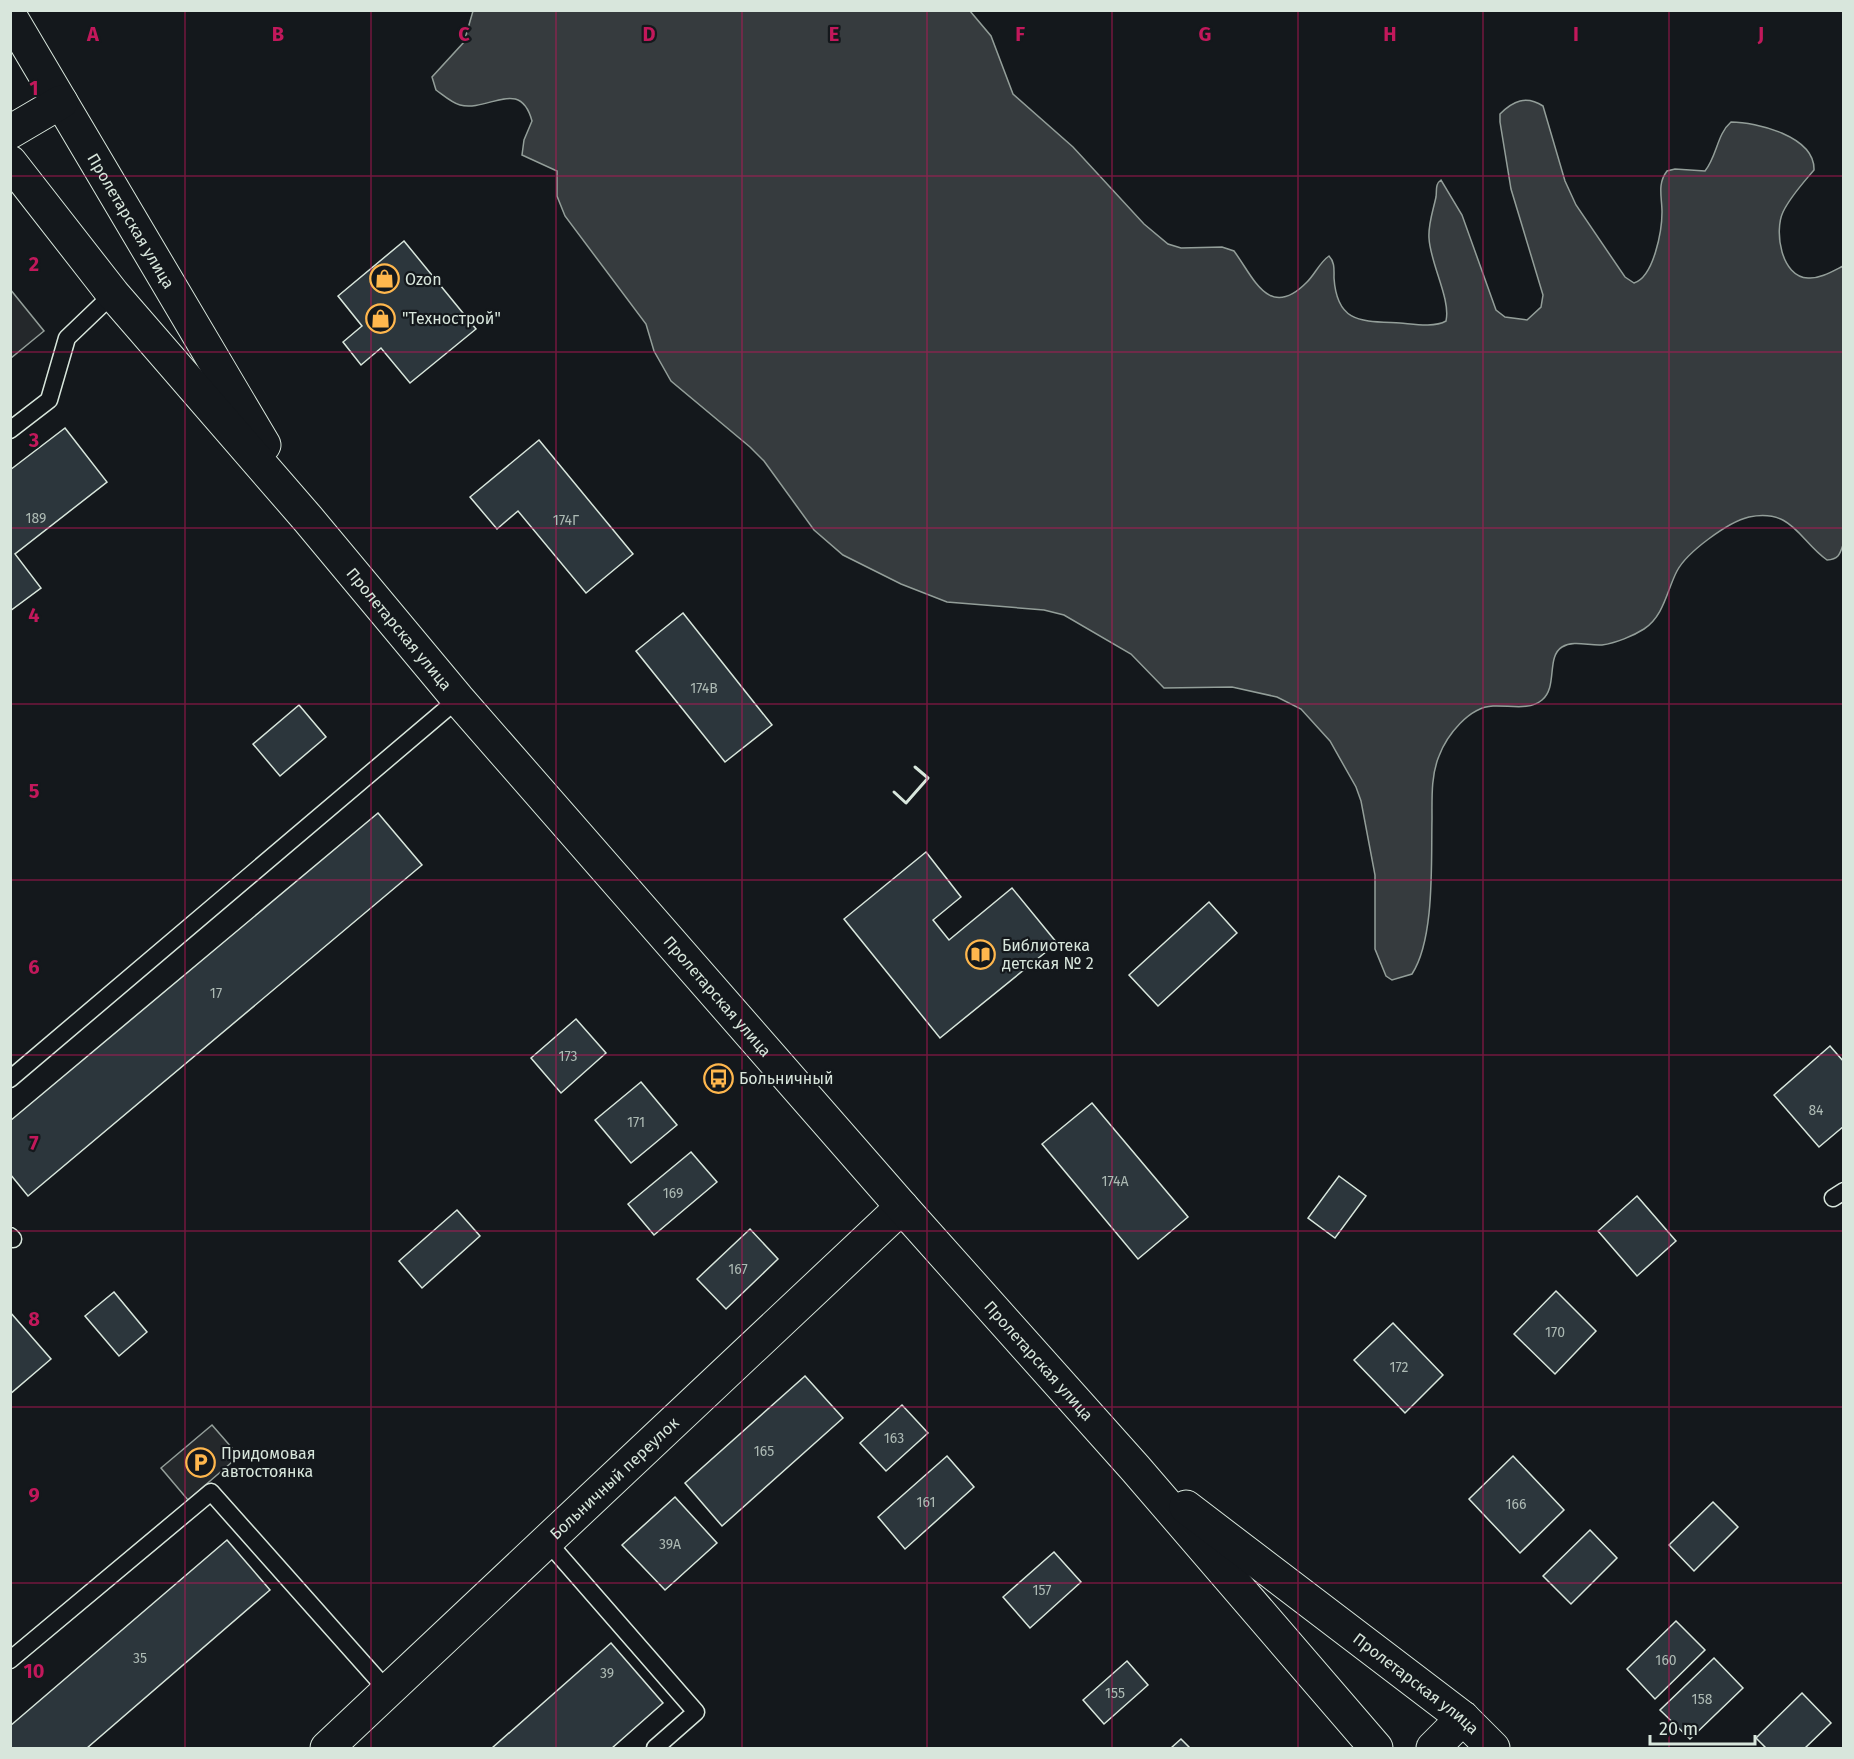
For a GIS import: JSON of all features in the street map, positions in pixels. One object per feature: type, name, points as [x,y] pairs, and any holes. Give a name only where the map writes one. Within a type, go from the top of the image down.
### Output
[{"type":"main road","name":"Пролетарская улица","points":[[10,16],[308,519]]},
{"type":"main road","points":[[10,132],[61,102]]},
{"type":"main road","name":"Пролетарская улица","points":[[10,162],[113,294],[308,519],[458,699],[902,1207],[1135,1468],[1376,1749]]},
{"type":"main road","name":"Больничный переулок","points":[[327,1749],[546,1540],[902,1207]]},
{"type":"main road","name":"Пролетарская улица","points":[[1135,1468],[1463,1718],[1493,1749]]},
{"type":"main road","points":[[1433,1749],[1463,1718]]},
{"type":"lane","points":[[10,430],[49,400],[67,338],[113,294]]},
{"type":"lane","points":[[10,1079],[458,699]]},
{"type":"lane","points":[[10,1660],[211,1492],[387,1690]]},
{"type":"lane","points":[[546,1540],[696,1712],[655,1749]]},
{"type":"shaded area","points":[[473,11],[970,11],[991,36],[1013,94],[1073,147],[1144,224],[1168,244],[1181,248],[1222,247],[1234,251],[1264,291],[1272,296],[1282,297],[1294,293],[1307,282],[1329,256],[1333,263],[1336,293],[1340,304],[1354,317],[1374,322],[1430,325],[1446,321],[1446,302],[1429,238],[1437,185],[1441,180],[1462,215],[1496,310],[1505,317],[1527,320],[1541,307],[1543,295],[1511,189],[1500,122],[1500,114],[1515,103],[1525,100],[1543,106],[1565,181],[1576,205],[1625,277],[1634,283],[1641,279],[1652,263],[1662,220],[1661,186],[1667,171],[1675,169],[1705,171],[1726,127],[1731,122],[1769,128],[1782,133],[1805,148],[1812,158],[1814,170],[1789,201],[1780,220],[1780,241],[1786,262],[1799,276],[1808,278],[1822,276],[1843,266],[1844,542],[1839,555],[1827,560],[1794,528],[1775,517],[1764,515],[1740,520],[1709,539],[1682,563],[1661,610],[1651,624],[1624,639],[1607,644],[1571,644],[1562,647],[1554,658],[1550,688],[1542,700],[1525,706],[1484,708],[1467,717],[1447,739],[1436,763],[1433,779],[1430,899],[1425,941],[1412,974],[1392,980],[1386,976],[1375,949],[1375,875],[1361,801],[1356,787],[1330,741],[1301,709],[1277,697],[1232,687],[1164,688],[1131,654],[1064,615],[1044,610],[947,602],[901,584],[843,555],[814,530],[764,461],[671,381],[654,351],[646,324],[565,216],[557,196],[557,171],[522,155],[524,140],[532,121],[527,108],[520,101],[512,98],[471,106],[460,105],[436,90],[432,77],[464,42]]},
{"type":"shaded area","points":[[10,289],[44,331],[11,358],[10,358]]},
{"type":"shaded area","name":"Придомовая автостоянка","points":[[212,1425],[239,1456],[188,1500],[161,1468]]},
{"type":"building","points":[[404,241],[476,329],[410,383],[381,348],[361,365],[343,342],[362,326],[338,296]]},
{"type":"building","points":[[65,428],[107,482],[15,554],[41,588],[10,611],[10,470]]},
{"type":"building","points":[[539,440],[633,554],[586,593],[518,511],[497,529],[470,497]]},
{"type":"building","points":[[683,613],[772,725],[725,762],[636,651]]},
{"type":"building","points":[[299,705],[326,737],[280,776],[253,744]]},
{"type":"building","points":[[378,813],[422,865],[28,1196],[10,1174],[10,1121]]},
{"type":"building","points":[[926,852],[961,897],[933,920],[949,940],[1012,888],[1057,943],[940,1038],[844,919]]},
{"type":"building","points":[[1209,902],[1237,933],[1158,1006],[1129,975]]},
{"type":"building","points":[[576,1019],[606,1053],[561,1093],[531,1058]]},
{"type":"building","points":[[1830,1046],[1844,1062],[1844,1126],[1819,1147],[1774,1095]]},
{"type":"building","points":[[641,1082],[677,1125],[631,1163],[595,1120]]},
{"type":"building","points":[[1092,1103],[1188,1217],[1138,1259],[1042,1144]]},
{"type":"building","points":[[691,1152],[717,1182],[654,1235],[628,1204]]},
{"type":"building","points":[[1339,1176],[1366,1196],[1335,1238],[1308,1218]]},
{"type":"building","points":[[1637,1196],[1676,1241],[1637,1276],[1598,1231]]},
{"type":"building","points":[[457,1210],[480,1236],[422,1288],[399,1261]]},
{"type":"building","points":[[750,1229],[778,1259],[726,1309],[697,1279]]},
{"type":"building","points":[[1556,1291],[1596,1331],[1555,1374],[1514,1334]]},
{"type":"building","points":[[114,1292],[147,1332],[119,1356],[85,1316]]},
{"type":"building","points":[[10,1312],[51,1359],[10,1394]]},
{"type":"building","points":[[1393,1323],[1443,1375],[1405,1413],[1354,1360]]},
{"type":"building","points":[[805,1376],[843,1418],[722,1526],[685,1483]]},
{"type":"building","points":[[902,1405],[928,1433],[886,1471],[860,1443]]},
{"type":"building","points":[[947,1456],[974,1487],[905,1549],[878,1517]]},
{"type":"building","points":[[1513,1456],[1564,1510],[1520,1553],[1469,1499]]},
{"type":"building","points":[[675,1497],[717,1543],[665,1590],[622,1545]]},
{"type":"building","points":[[1713,1502],[1738,1527],[1694,1571],[1669,1545]]},
{"type":"building","points":[[1590,1530],[1617,1558],[1571,1604],[1543,1576]]},
{"type":"building","points":[[227,1540],[270,1590],[87,1748],[10,1748],[10,1726]]},
{"type":"building","points":[[1054,1552],[1081,1582],[1030,1628],[1003,1597]]},
{"type":"building","points":[[1676,1621],[1705,1650],[1655,1699],[1627,1669]]},
{"type":"building","points":[[611,1643],[663,1703],[612,1748],[492,1748]]},
{"type":"building","points":[[1714,1658],[1743,1688],[1690,1739],[1660,1710]]},
{"type":"building","points":[[1127,1661],[1148,1685],[1104,1724],[1083,1700]]},
{"type":"building","points":[[1802,1693],[1831,1723],[1805,1748],[1766,1748],[1756,1738]]},
{"type":"building","points":[[1181,1739],[1190,1748],[1171,1748]]},
{"type":"wall","points":[[894,792],[906,803],[928,778],[915,767]]},
{"type":"place","name":"Ozon","points":[[384,279]]},
{"type":"place","name":"\"Технострой\"","points":[[381,318]]},
{"type":"place","name":"Библиотека детская № 2","points":[[981,954]]},
{"type":"place","name":"Больничный","points":[[718,1078]]},
{"type":"place","name":"Придомовая автостоянка","points":[[200,1462]]}]
